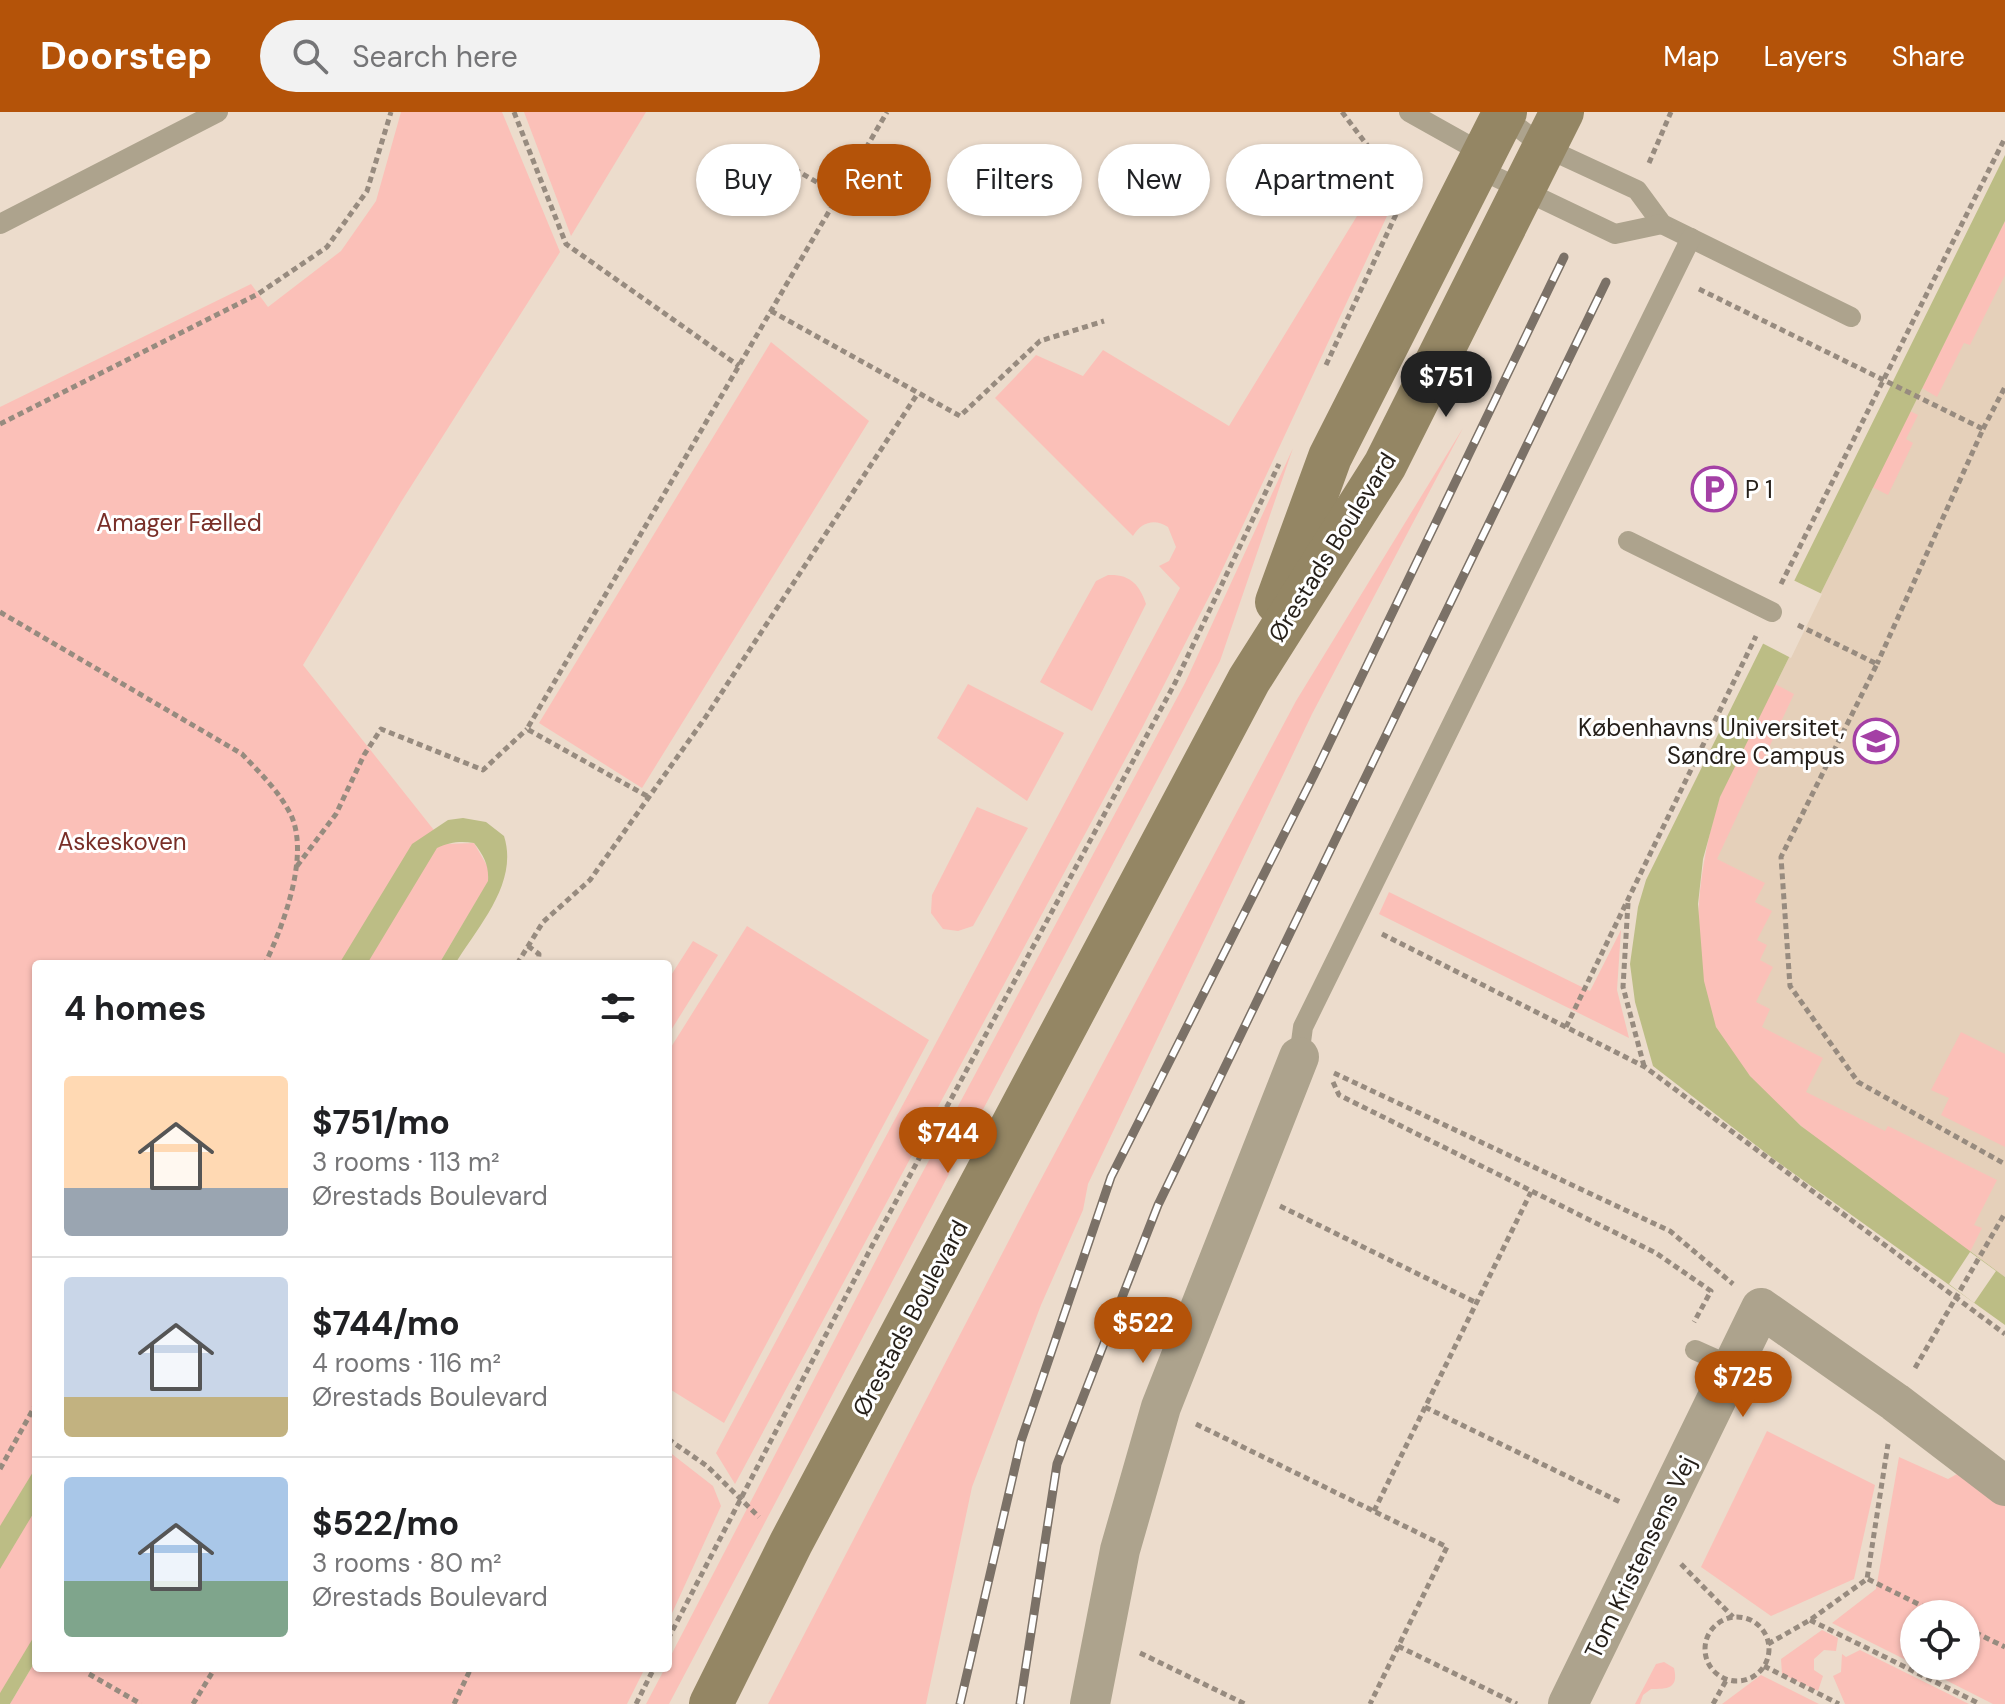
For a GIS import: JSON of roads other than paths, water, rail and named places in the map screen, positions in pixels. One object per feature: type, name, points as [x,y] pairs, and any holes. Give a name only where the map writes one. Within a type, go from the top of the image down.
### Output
[{"type":"street","name":"Ørestads Boulevard","points":[[1249,680],[1330,457],[1504,114]]},
{"type":"street","name":"Ørestads Boulevard","points":[[711,1704],[791,1543],[1249,680],[1385,465],[1553,130]]},
{"type":"street","points":[[1090,1704],[1120,1550],[1161,1407],[1299,1057]]},
{"type":"street","name":"Tom Kristensens Vej","points":[[1568,1704],[1761,1308],[1895,1402],[2005,1486]]},
{"type":"lane","points":[[0,224],[218,112]]},
{"type":"lane","points":[[1409,112],[1522,192],[1615,234],[1662,224]]},
{"type":"lane","points":[[1504,114],[1553,130],[1637,190],[1662,224],[1851,317]]},
{"type":"lane","points":[[1299,1057],[1303,1027],[1691,238]]},
{"type":"lane","points":[[1628,541],[1772,612]]},
{"type":"lane","points":[[1695,1350],[1733,1367]]},
{"type":"railway","points":[[960,1704],[1021,1441],[1111,1177],[1314,775],[1564,257]]},
{"type":"railway","points":[[1020,1704],[1057,1464],[1158,1205],[1606,282]]},
{"type":"place","name":"P 1","points":[[1714,489]]},
{"type":"place","name":"Københavns Universitet, Søndre Campus","points":[[1876,741]]},
{"type":"park label","name":"Amager Fælled","points":[[179,522]]},
{"type":"park label","name":"Askeskoven","points":[[122,841]]}]
